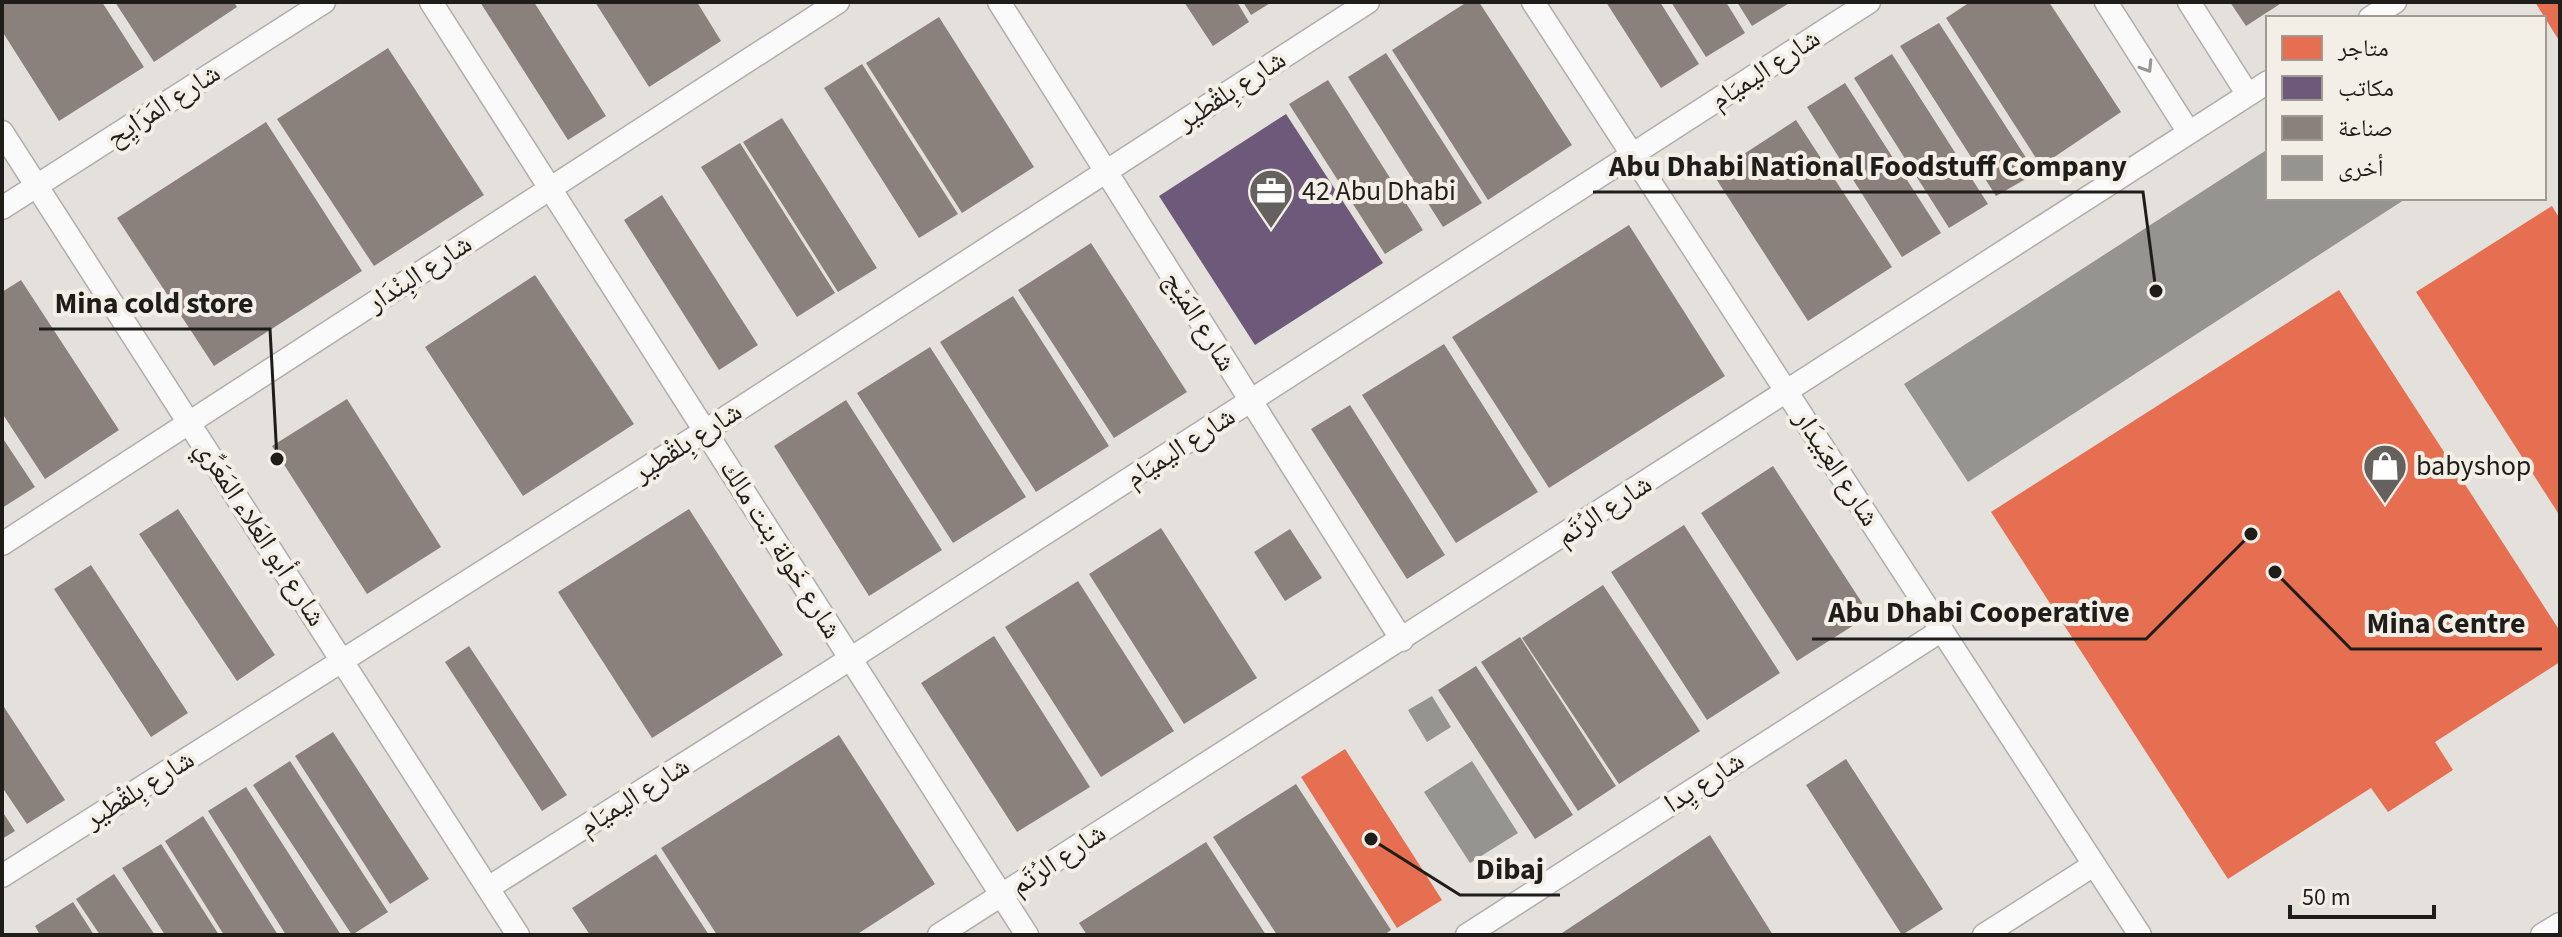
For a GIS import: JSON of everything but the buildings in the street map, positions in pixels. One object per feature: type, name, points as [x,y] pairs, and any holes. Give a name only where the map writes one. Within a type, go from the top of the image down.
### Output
[{"type":"street","name":"شارع المَرَايِح","points":[[2,208],[324,2]]},
{"type":"street","name":"شارع خَولة بنت مالك","points":[[431,2],[1027,935]]},
{"type":"street","name":"شارع البِنْدَار","points":[[2,544],[838,2]]},
{"type":"street","name":"شارع المَيْج","points":[[999,2],[1402,640]]},
{"type":"street","name":"شارع بِلقْطير","points":[[2,876],[705,431],[1368,2]]},
{"type":"street","name":"شارع العِبَيدَار","points":[[1533,2],[2092,866],[2140,935]]},
{"type":"street","name":"شارع اليميَام","points":[[488,888],[850,659],[1869,2]]},
{"type":"street","points":[[2106,2],[2188,131]]},
{"type":"street","points":[[2189,2],[2248,95]]},
{"type":"street","points":[[2373,16],[2395,2]]},
{"type":"street","name":"شارع الرُتَم","points":[[939,935],[2266,83]]},
{"type":"street","name":"شارع أبو العَلاء المَعَرِّي","points":[[2,132],[518,935]]},
{"type":"street","name":"شارع يِدا","points":[[1467,935],[1942,630]]},
{"type":"street","points":[[1984,935],[2092,866]]},
{"type":"street","points":[[2542,935],[2560,924]]},
{"type":"place","name":"42 Abu Dhabi","points":[[1271,230]]},
{"type":"place","name":"Abu Dhabi National Foodstuff Company","points":[[2156,291]]},
{"type":"place","name":"Mina cold store","points":[[277,459]]},
{"type":"place","name":"babyshop","points":[[2385,505]]},
{"type":"place","name":"Abu Dhabi Cooperative","points":[[2251,534]]},
{"type":"place","name":"Mina Centre","points":[[2275,572]]},
{"type":"place","name":"Dibaj","points":[[1371,839]]}]
